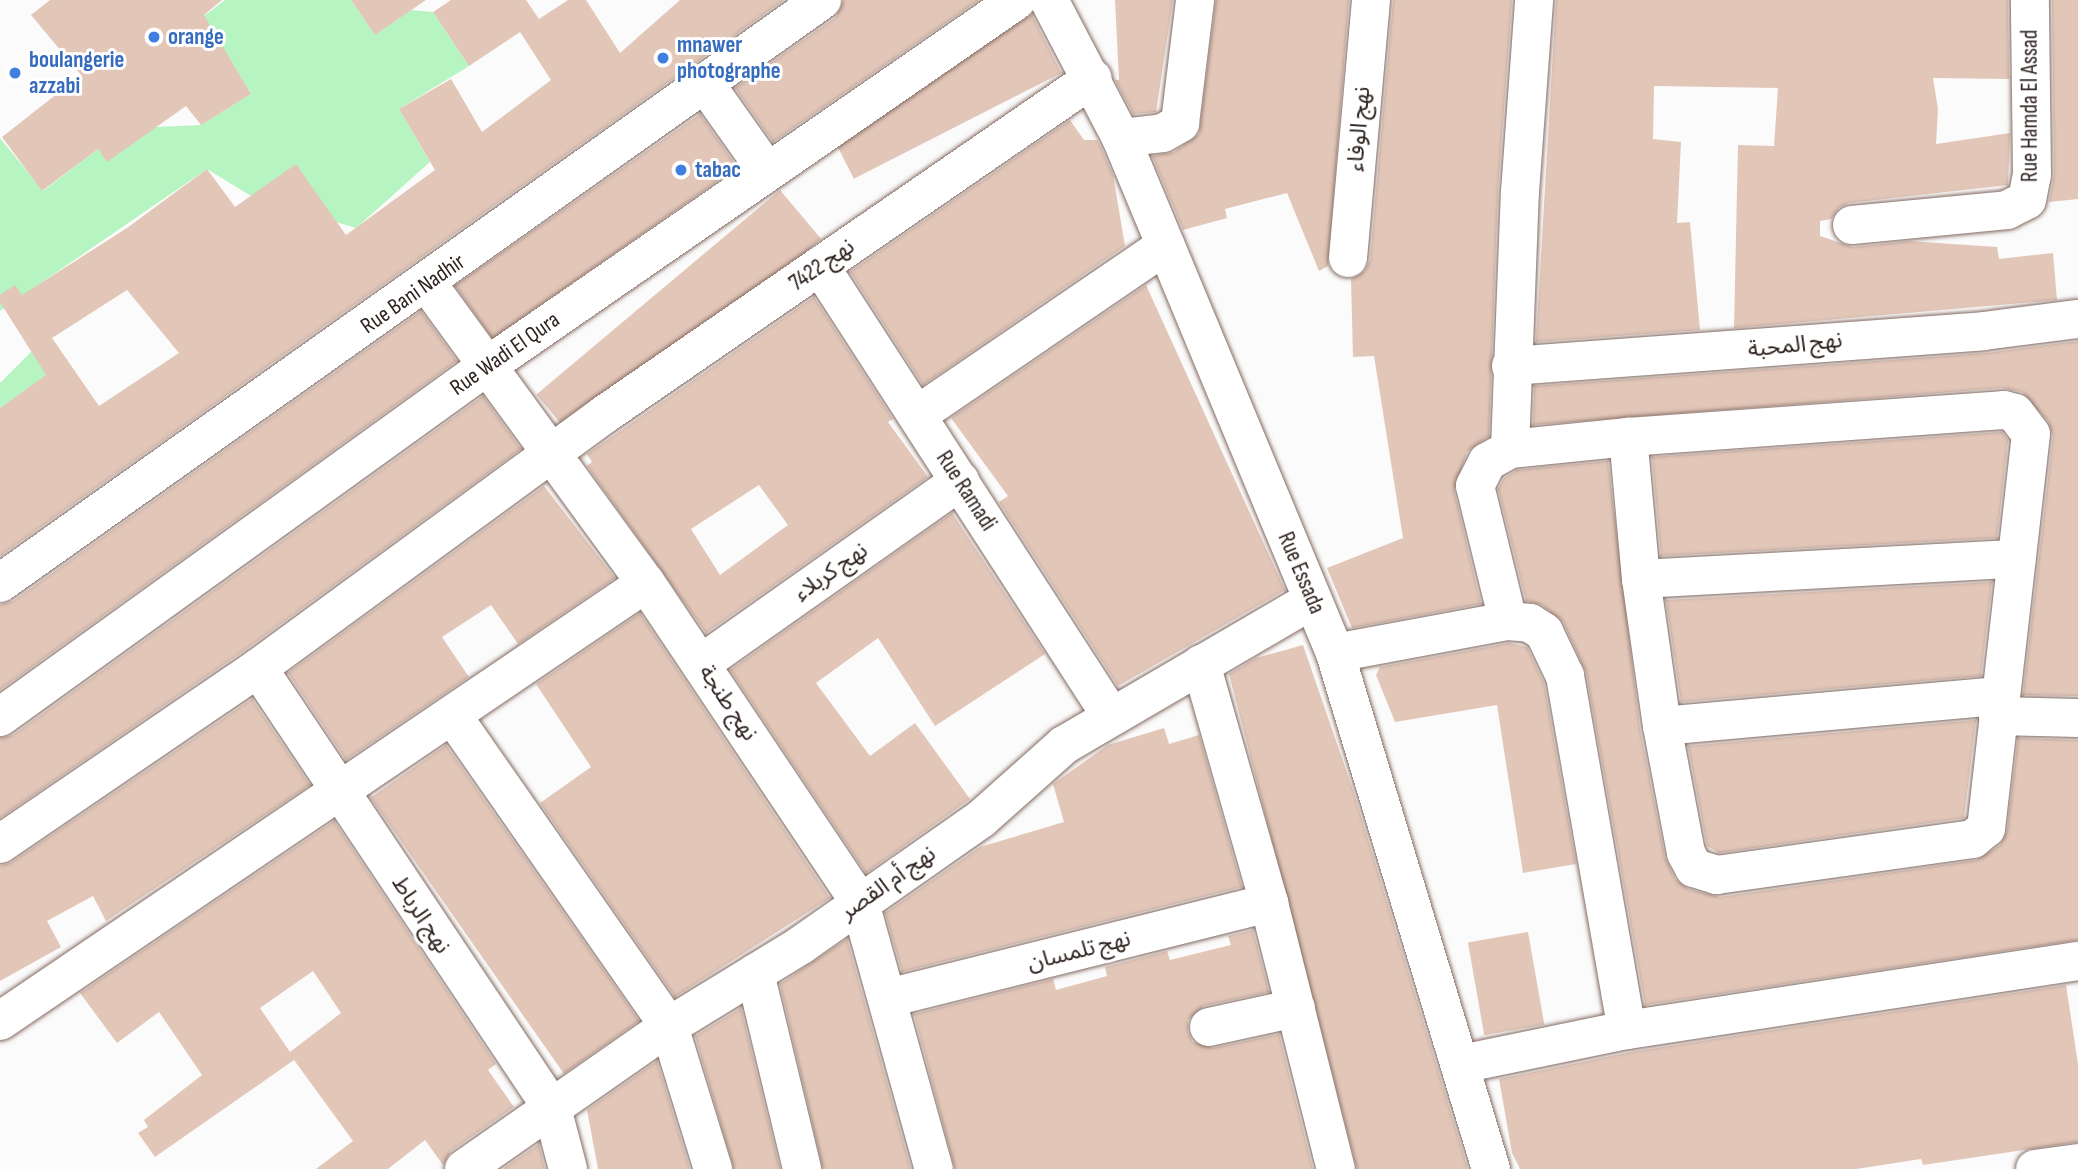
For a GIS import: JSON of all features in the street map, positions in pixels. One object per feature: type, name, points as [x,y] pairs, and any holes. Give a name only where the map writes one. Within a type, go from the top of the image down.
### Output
[{"type":"street","name":"Rue Bani Nadhir","points":[[0,583],[427,284],[822,0]]},
{"type":"street","name":"Rue Wadi El Qura","points":[[0,718],[487,366],[1017,0]]},
{"type":"street","name":"Rue Essada","points":[[1049,0],[1093,78],[1121,138],[1335,653],[1491,1169]]},
{"type":"street","points":[[1121,138],[1163,133],[1180,123],[1195,0]]},
{"type":"street","name":"نهج الوفاء","points":[[1348,258],[1371,0]]},
{"type":"street","points":[[1510,449],[1511,366],[1534,0]]},
{"type":"street","name":"Rue Hamda El Assad","points":[[1852,225],[2007,210],[2027,200],[2032,188],[2030,0]]},
{"type":"street","name":"نهج 7422","points":[[0,844],[258,668],[553,453],[1093,78]]},
{"type":"street","points":[[705,85],[767,171]]},
{"type":"street","points":[[917,415],[1166,245]]},
{"type":"street","name":"Rue Ramadi","points":[[820,266],[1111,716]]},
{"type":"street","name":"نهج طنجة","points":[[427,284],[646,583],[860,902],[933,1169]]},
{"type":"street","name":"نهج المحبة","points":[[1511,366],[1984,331],[2078,319]]},
{"type":"street","points":[[1508,621],[1475,486],[1487,462],[1510,449],[1628,438],[2004,410],[2022,419],[2031,434],[1988,819],[1981,835],[1717,875],[1694,868],[1686,853],[1662,726],[1641,579],[1628,438]]},
{"type":"street","name":"نهج كربلاء","points":[[702,663],[960,481]]},
{"type":"street","points":[[1641,579],[2015,559]]},
{"type":"street","points":[[0,1021],[646,583]]},
{"type":"street","name":"نهج أم القصر","points":[[464,1169],[669,1026],[755,972],[981,819],[1042,762],[1111,716],[1312,600]]},
{"type":"street","points":[[1335,653],[1508,621],[1530,624],[1544,632],[1561,660],[1627,1030]]},
{"type":"street","points":[[1201,664],[1269,903],[1336,1169]]},
{"type":"street","name":"نهج الرباط","points":[[258,668],[342,789],[552,1108],[568,1169]]},
{"type":"street","points":[[1662,726],[1999,706],[2078,718]]},
{"type":"street","points":[[452,715],[669,1026],[713,1169]]},
{"type":"street","name":"نهج تلمسان","points":[[888,998],[1269,903]]},
{"type":"street","points":[[1461,1064],[1627,1030],[2078,961]]},
{"type":"street","points":[[755,972],[802,1169]]},
{"type":"street","points":[[1209,1027],[1296,1008]]},
{"type":"street","points":[[2035,1169],[2078,1163]]},
{"type":"green space","points":[[225,0],[351,0],[375,35],[411,10],[433,12],[469,66],[399,109],[430,162],[356,228],[251,196],[207,169],[0,311],[0,138],[43,191],[98,149],[108,161],[155,127],[201,125],[251,94],[204,16]]},
{"type":"green space","points":[[31,352],[68,360],[0,408],[0,383]]},
{"type":"building","points":[[50,0],[222,0],[204,15],[251,94],[201,125],[186,106],[107,162],[98,149],[42,191],[2,137],[81,75],[31,15]]},
{"type":"building","points":[[351,0],[426,0],[375,35]]},
{"type":"building","points":[[451,0],[526,0],[539,19],[568,0],[586,0],[620,53],[680,0],[784,0],[0,556],[0,408],[46,375],[0,302],[0,295],[15,285],[22,295],[127,228],[207,169],[235,207],[296,164],[346,235],[435,170],[399,109],[451,79],[482,132],[551,80],[520,32],[469,66],[433,12]],"holes":[[[127,290],[179,353],[99,406],[52,338]]]},
{"type":"building","points":[[844,0],[979,0],[773,142],[735,88],[835,18]]},
{"type":"building","points":[[1115,0],[1173,0],[1156,112],[1133,114],[1115,80],[1119,80]]},
{"type":"building","points":[[1216,0],[1349,0],[1328,266],[1319,271],[1287,193],[1225,209],[1227,218],[1183,230],[1152,156],[1174,152],[1199,134]]},
{"type":"building","points":[[1393,0],[1512,0],[1498,190],[1489,436],[1467,452],[1454,490],[1481,604],[1352,628],[1327,568],[1403,538],[1374,356],[1353,357],[1351,279],[1365,271],[1370,260]]},
{"type":"building","points":[[1556,0],[2008,0],[2009,79],[1933,78],[1938,109],[1936,144],[2010,133],[2008,185],[1849,203],[1839,208],[1831,219],[1820,221],[1820,236],[1853,247],[1909,241],[1997,247],[1999,259],[2053,253],[2057,300],[1734,328],[1738,145],[1774,146],[1778,88],[1654,86],[1653,139],[1681,142],[1677,223],[1690,222],[1700,330],[1536,342]]},
{"type":"building","points":[[2052,0],[2078,0],[2078,199],[2049,202],[2054,175]]},
{"type":"building","points":[[1032,15],[1062,73],[854,179],[824,121]]},
{"type":"building","points":[[700,114],[737,167],[492,339],[455,285]]},
{"type":"building","points":[[1070,120],[1084,140],[1097,140],[1101,147],[1113,175],[1125,246],[923,385],[850,272]]},
{"type":"building","points":[[780,190],[821,239],[578,443],[536,394]]},
{"type":"building","points":[[1146,285],[1285,590],[1118,686],[999,502],[1008,496],[951,418]]},
{"type":"building","points":[[814,297],[893,419],[888,422],[928,477],[706,633],[587,466],[592,462],[587,454]],"holes":[[[759,485],[788,525],[720,575],[691,529]]]},
{"type":"building","points":[[421,311],[457,361],[0,690],[0,605],[13,601]]},
{"type":"building","points":[[2078,341],[2078,696],[2023,695],[2053,436],[2048,421],[2022,392],[2002,388],[1533,425],[1534,386],[1986,353]]},
{"type":"building","points":[[483,396],[521,449],[245,650],[0,818],[0,738],[13,735]]},
{"type":"building","points":[[2002,432],[2008,440],[1997,538],[1661,556],[1652,457]]},
{"type":"building","points":[[1608,461],[1640,729],[1665,857],[1675,879],[1688,889],[1720,897],[1977,860],[2000,845],[2007,831],[2018,738],[2078,740],[2078,940],[1645,1005],[1586,672],[1563,622],[1542,605],[1526,601],[1498,489],[1504,478],[1517,470]]},
{"type":"building","points":[[544,486],[615,578],[518,644],[491,605],[442,637],[469,677],[346,760],[288,673]]},
{"type":"building","points":[[952,513],[1045,654],[935,726],[878,638],[816,683],[870,756],[915,723],[970,799],[866,873],[730,670]]},
{"type":"building","points":[[1992,582],[1981,676],[1681,702],[1666,600]]},
{"type":"building","points":[[640,613],[830,898],[675,997],[540,803],[591,767],[536,684]]},
{"type":"building","points":[[1509,643],[1527,647],[1544,683],[1576,864],[1523,873],[1497,705],[1395,722],[1376,675],[1380,667]]},
{"type":"building","points":[[1303,645],[1354,793],[1468,1169],[1357,1169],[1229,674],[1256,658]]},
{"type":"building","points":[[252,699],[310,785],[106,921],[93,896],[47,921],[61,947],[0,981],[0,866],[12,862]]},
{"type":"building","points":[[1976,720],[1964,818],[1719,853],[1707,846],[1688,746]]},
{"type":"building","points":[[1164,728],[1169,744],[1199,735],[1242,887],[902,972],[885,913],[980,847],[1064,822],[1053,784],[1108,745]]},
{"type":"building","points":[[446,745],[639,1021],[564,1074],[371,798]]},
{"type":"building","points":[[334,821],[496,1064],[488,1070],[514,1107],[451,1151],[443,1165],[425,1140],[388,1169],[316,1169],[353,1141],[294,1060],[155,1157],[138,1133],[148,1127],[144,1120],[202,1075],[159,1012],[117,1043],[80,993]],"holes":[[[313,971],[341,1013],[290,1052],[260,1008]]]},
{"type":"building","points":[[1253,930],[1269,992],[1204,1006],[1188,1020],[1188,1032],[1193,1042],[1213,1048],[1279,1034],[1313,1169],[955,1169],[914,1014],[1053,979],[1056,990],[1107,976],[1105,967],[1167,951],[1170,960],[1231,945],[1228,936]]},
{"type":"building","points":[[1528,932],[1544,1025],[1484,1035],[1468,943]]},
{"type":"building","points":[[847,939],[911,1169],[823,1169],[780,984]]},
{"type":"building","points":[[2066,985],[2078,1064],[2078,1142],[1923,1165],[1921,1159],[1856,1169],[1520,1169],[1512,1153],[1499,1079],[1631,1052]]},
{"type":"building","points":[[741,1008],[780,1169],[734,1169],[695,1036]]},
{"type":"building","points":[[657,1061],[690,1169],[598,1169],[587,1110]]},
{"type":"building","points":[[539,1144],[545,1169],[504,1169],[504,1168]]},
{"type":"place","name":"orange","points":[[154,37]]},
{"type":"place","name":"mnawer photographe","points":[[663,58]]},
{"type":"place","name":"boulangerie azzabi","points":[[15,73]]},
{"type":"place","name":"tabac","points":[[681,170]]}]
